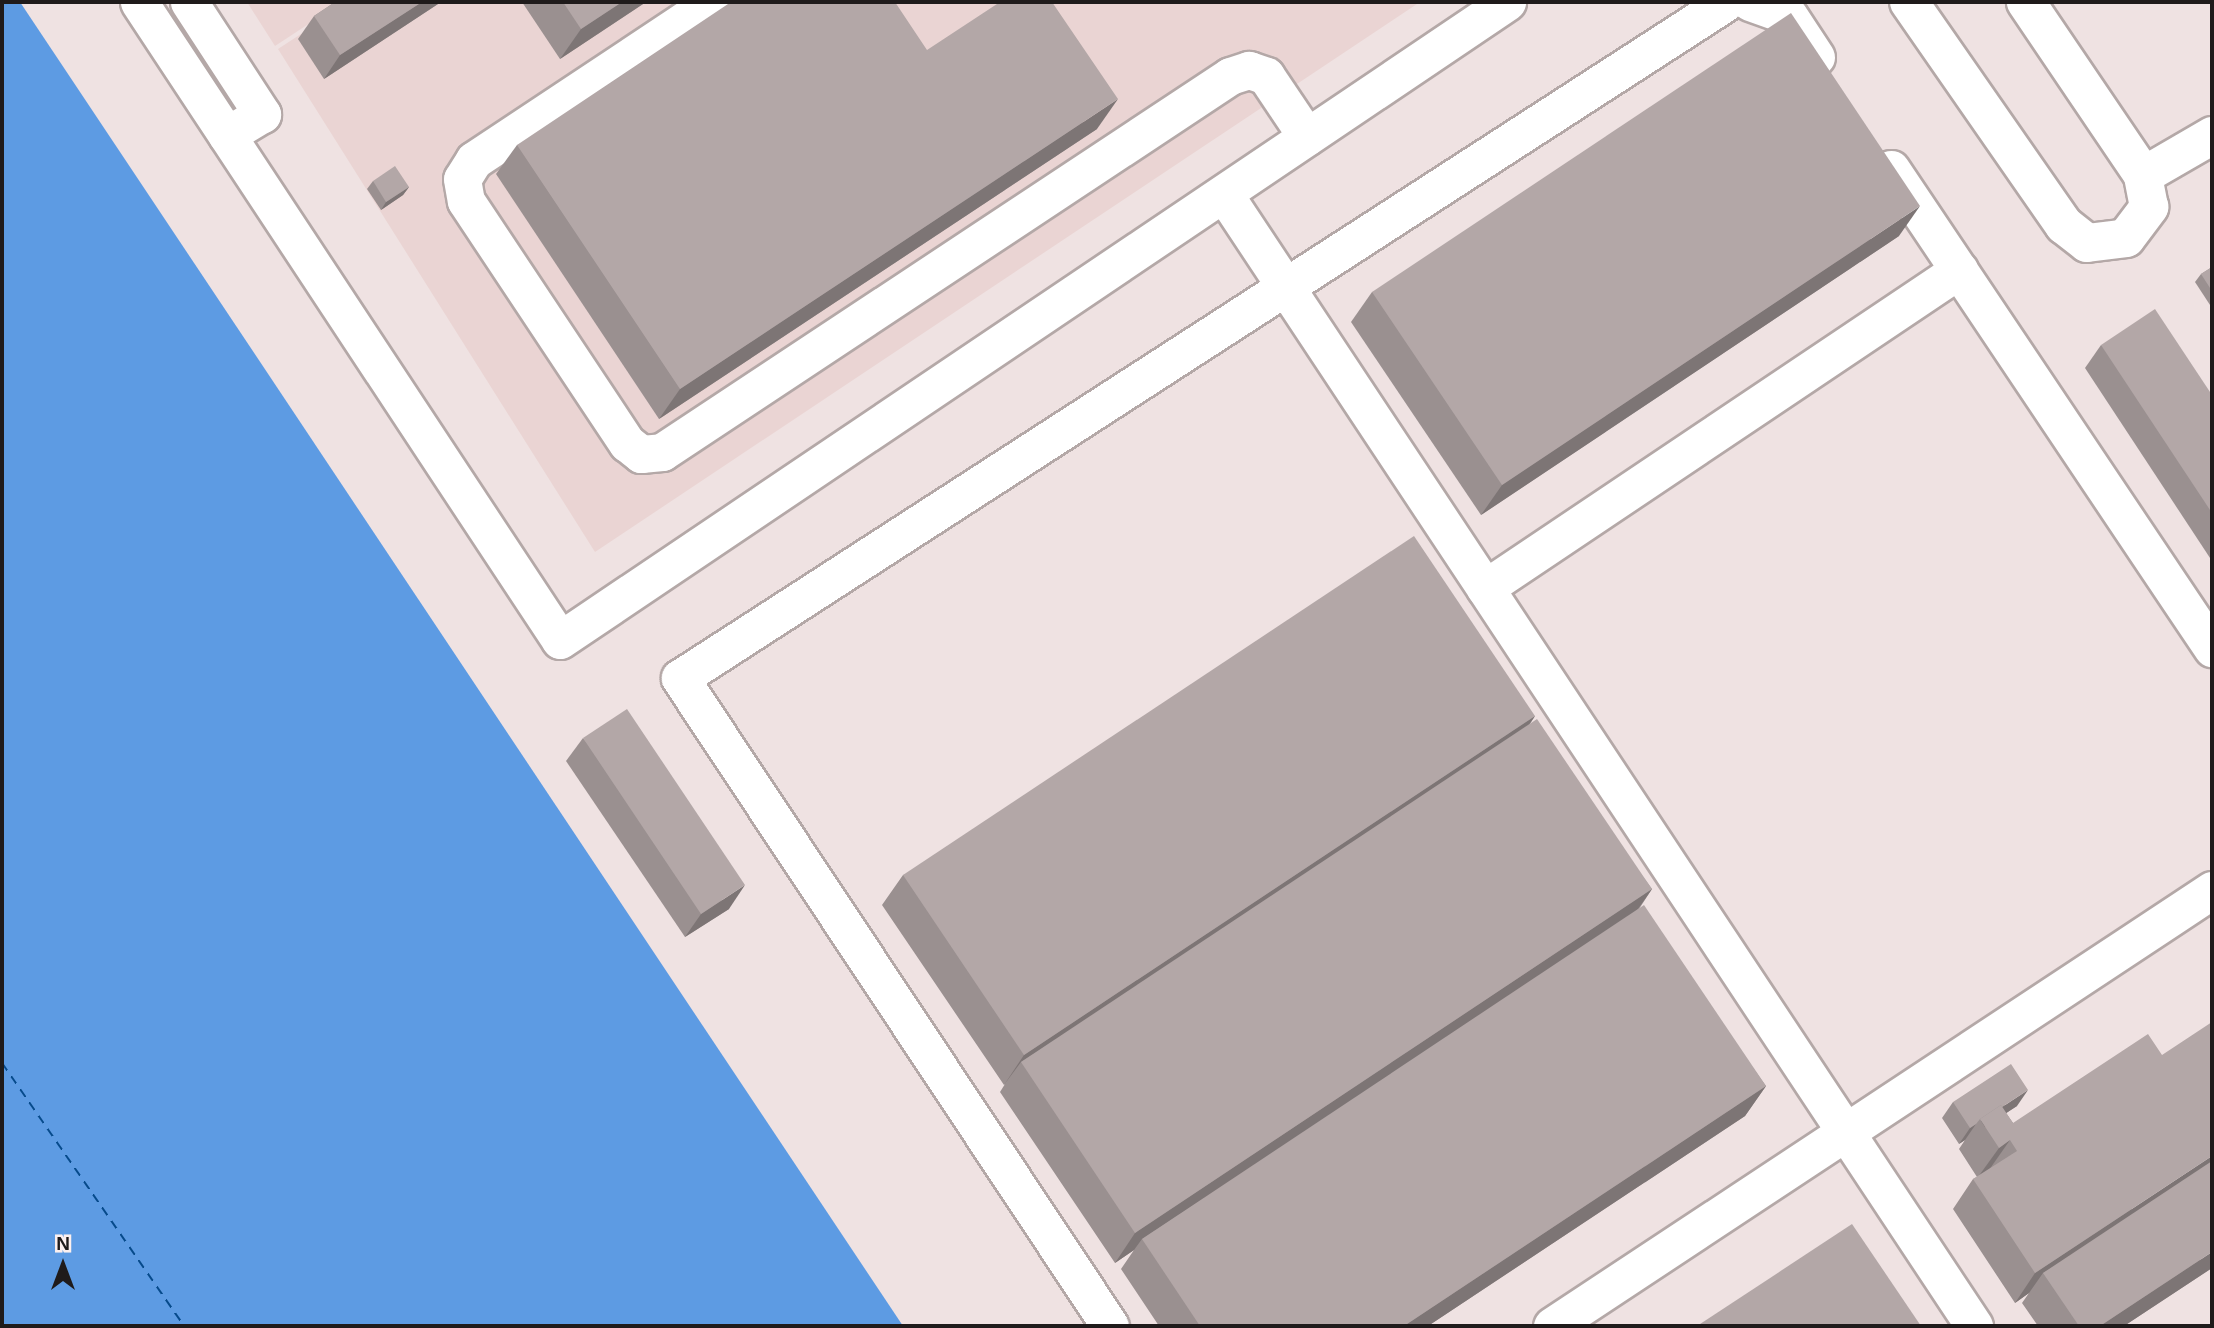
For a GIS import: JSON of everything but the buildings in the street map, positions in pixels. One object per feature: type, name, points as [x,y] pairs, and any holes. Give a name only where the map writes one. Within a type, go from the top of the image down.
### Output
[{"type":"main road","points":[[1909,2],[2064,225],[2087,243],[2126,239],[2148,207],[2143,175],[2026,2]]},
{"type":"street","points":[[139,2],[560,640],[613,607],[1507,2]]},
{"type":"street","points":[[189,2],[262,114],[227,135]]},
{"type":"street","points":[[712,2],[474,160],[462,179],[466,201],[627,443],[641,454],[662,452],[1230,76],[1248,70],[1266,76],[1307,137]]},
{"type":"street","points":[[1110,1326],[680,678],[1726,2]]},
{"type":"street","points":[[1750,2],[1789,16],[1835,86]]},
{"type":"street","points":[[2143,175],[2212,135]]},
{"type":"street","points":[[1874,143],[2212,648]]},
{"type":"street","points":[[1224,194],[1974,1326]]},
{"type":"street","points":[[1485,588],[1959,270]]},
{"type":"street","points":[[1552,1326],[2212,890]]},
{"type":"shaded area","points":[[247,2],[342,2],[275,46]]},
{"type":"shaded area","points":[[350,2],[1420,2],[595,552],[278,49]]},
{"type":"water","points":[[2,2],[20,2],[903,1326],[2,1326]]},
{"type":"ferry route","points":[[2,1063],[184,1326]]}]
